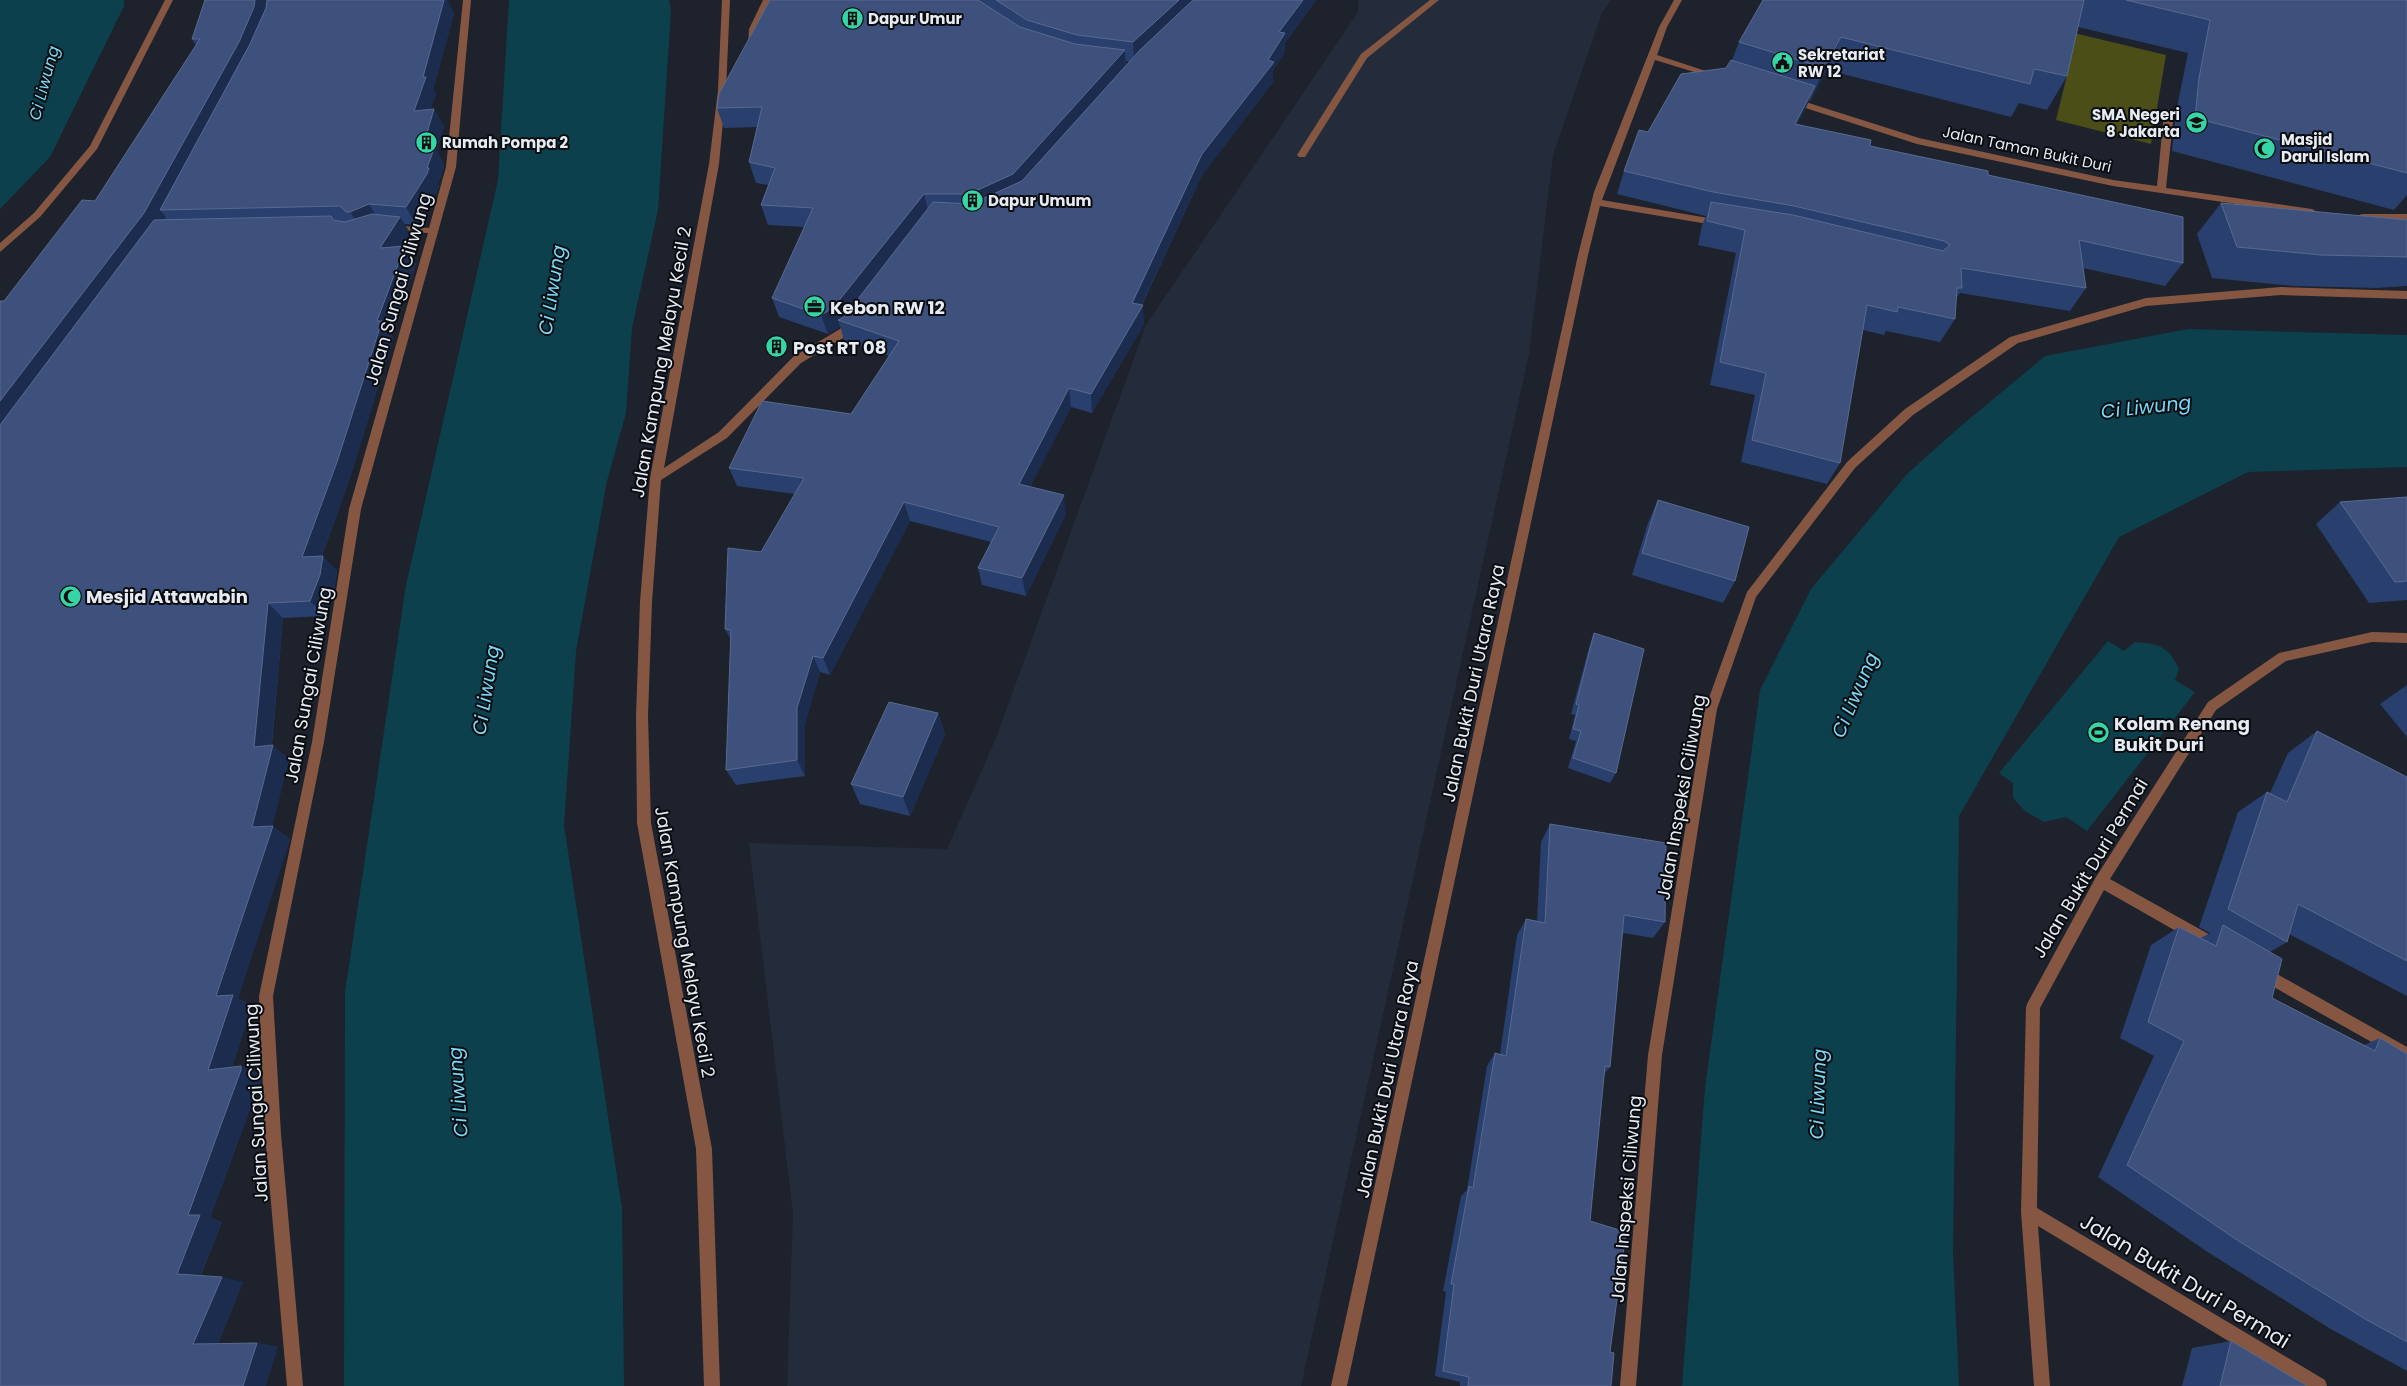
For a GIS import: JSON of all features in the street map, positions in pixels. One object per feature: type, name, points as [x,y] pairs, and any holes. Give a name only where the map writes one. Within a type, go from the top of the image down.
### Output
[{"type":"street","points":[[0,249],[37,215],[94,147],[169,0]]},
{"type":"street","name":"Jalan Sungai Ciliwung","points":[[295,1386],[273,1134],[266,996],[318,742],[355,508],[451,167],[467,0]]},
{"type":"street","name":"Jalan Kampung Melayu Kecil 2","points":[[712,1386],[704,1149],[644,823],[642,716],[646,602],[656,478],[714,164],[722,90],[726,0]]},
{"type":"street","points":[[750,58],[753,29],[768,0]]},
{"type":"street","points":[[1302,155],[1364,56],[1435,0]]},
{"type":"street","name":"Jalan Bukit Duri Utara Raya","points":[[1339,1386],[1580,265],[1596,202],[1663,27],[1678,0]]},
{"type":"street","points":[[1652,56],[1730,80]]},
{"type":"street","name":"Jalan Taman Bukit Duri","points":[[1786,98],[1917,141],[2112,183],[2319,213]]},
{"type":"street","points":[[2161,190],[2169,112]]},
{"type":"street","points":[[1596,202],[1734,226]]},
{"type":"street","points":[[2355,218],[2407,217]]},
{"type":"street","points":[[380,227],[426,230]]},
{"type":"street","name":"Jalan Inspeksi Ciliwung","points":[[1628,1386],[1655,1055],[1711,709],[1751,595],[1851,465],[1908,412],[2014,340],[2146,302],[2280,291],[2407,295]]},
{"type":"street","points":[[656,478],[723,436],[797,360],[844,332],[858,314]]},
{"type":"street","name":"Jalan Bukit Duri Permai","points":[[2042,1386],[2029,1212],[2033,1007],[2101,881],[2212,706],[2283,657],[2372,637],[2407,638]]},
{"type":"street","points":[[2101,881],[2229,954]]},
{"type":"street","points":[[2246,963],[2407,1055]]},
{"type":"street","name":"Jalan Bukit Duri Permai","points":[[2029,1212],[2319,1386]]},
{"type":"shaded area","points":[[1358,0],[1611,0],[1602,13],[1553,155],[1529,354],[1301,1386],[787,1386],[793,1214],[749,843],[947,849],[996,738],[1146,325],[1358,12]]},
{"type":"shaded area","points":[[2028,22],[2166,55],[2151,144],[2056,120],[2067,75]]},
{"type":"water","name":"Ci Liwung","points":[[0,0],[124,0],[124,6],[50,157],[0,209]]},
{"type":"water","name":"Ci Liwung","points":[[509,0],[669,0],[671,11],[658,210],[632,328],[626,413],[607,481],[576,651],[564,825],[622,1209],[624,1386],[344,1386],[345,992],[406,585],[498,180]]},
{"type":"water","name":"Ci Liwung","points":[[2188,329],[2407,335],[2407,467],[2248,472],[2119,537],[1959,816],[1953,1253],[1959,1386],[1682,1386],[1705,1088],[1760,690],[1811,589],[1908,473],[1962,425],[2045,356]]},
{"type":"water","name":"Kolam Renang Bukit Duri","points":[[2108,641],[2124,651],[2135,642],[2157,645],[2167,651],[2175,661],[2179,669],[2175,680],[2195,692],[2087,831],[2066,817],[2044,822],[2025,811],[2013,798],[2013,783],[1999,773]]},
{"type":"building","points":[[205,0],[255,0],[254,7],[239,42],[144,213],[0,401],[0,301],[4,301],[82,200],[95,201],[200,39],[192,39]]},
{"type":"building","points":[[267,0],[444,0],[423,77],[426,77],[414,111],[434,109],[423,147],[434,147],[434,149],[427,168],[429,168],[427,174],[406,207],[369,204],[350,212],[346,212],[340,206],[160,210],[250,44],[266,8]]},
{"type":"building","points":[[770,0],[978,0],[1020,27],[1075,44],[1125,50],[1013,174],[969,194],[924,194],[833,308],[821,315],[772,298],[813,208],[761,205],[775,168],[749,162],[762,107],[717,108],[719,94]]},
{"type":"building","points":[[996,0],[1179,0],[1133,42],[1077,35],[1027,20]]},
{"type":"building","points":[[1193,0],[1303,0],[1279,32],[1285,33],[1268,60],[1274,62],[1202,154],[1132,303],[1143,305],[1091,394],[1069,388],[1019,484],[1064,495],[1022,578],[978,568],[999,527],[904,502],[823,658],[813,656],[797,708],[797,760],[726,770],[731,630],[725,629],[728,548],[761,552],[804,478],[729,468],[762,401],[851,414],[899,341],[838,320],[844,317],[933,202],[971,204],[1022,181],[1140,50]]},
{"type":"building","points":[[1763,0],[2084,0],[2067,76],[2034,69],[2030,84],[1841,37],[1824,68],[1739,42]]},
{"type":"building","points":[[2126,0],[2407,0],[2407,173],[2195,118],[2199,78],[2210,20]]},
{"type":"building","points":[[1731,60],[1815,86],[1795,124],[1871,140],[1870,146],[1988,171],[1988,175],[2183,217],[2183,263],[2079,240],[2086,288],[1961,268],[1962,288],[1957,288],[1955,319],[1898,307],[1897,312],[1867,305],[1840,463],[1752,440],[1766,373],[1720,362],[1745,230],[1707,221],[1711,202],[1793,215],[1943,251],[1950,245],[1944,241],[1794,206],[1713,192],[1624,171],[1639,130],[1648,132],[1681,74],[1726,68]]},
{"type":"building","points":[[2221,203],[2407,220],[2407,257],[2321,255],[2237,247]]},
{"type":"building","points":[[372,214],[400,217],[380,248],[405,246],[377,321],[382,321],[337,462],[302,557],[323,556],[320,575],[310,601],[268,603],[254,747],[273,745],[252,827],[273,826],[216,996],[233,995],[208,1070],[241,1066],[241,1070],[188,1215],[200,1215],[177,1274],[222,1277],[193,1344],[257,1343],[243,1386],[0,1386],[0,425],[154,220],[331,216],[333,220],[345,222]]},
{"type":"building","points":[[2407,497],[2407,581],[2395,582],[2340,502]]},
{"type":"building","points":[[1658,500],[1749,527],[1735,581],[1642,553]]},
{"type":"building","points":[[1594,633],[1644,649],[1616,773],[1573,758],[1581,731],[1573,729],[1579,705],[1576,704]]},
{"type":"building","points":[[889,702],[938,713],[903,797],[851,784]]},
{"type":"building","points":[[2317,731],[2407,777],[2407,961],[2298,904],[2287,942],[2228,909],[2267,792],[2287,802]]},
{"type":"building","points":[[1550,824],[1666,843],[1665,922],[1624,915],[1610,1067],[1605,1066],[1590,1221],[1626,1232],[1610,1352],[1614,1353],[1611,1386],[1468,1386],[1469,1377],[1443,1371],[1454,1284],[1451,1284],[1469,1186],[1473,1188],[1495,1053],[1506,1056],[1526,919],[1545,923]]},
{"type":"building","points":[[2223,925],[2282,959],[2272,998],[2375,1051],[2380,1038],[2407,1054],[2407,1342],[2367,1320],[2240,1242],[2127,1165],[2184,1041],[2148,1022],[2179,927],[2216,946]]},
{"type":"building","points":[[2231,1341],[2307,1386],[2220,1386]]},
{"type":"place","name":"Dapur Umur","points":[[852,18]]},
{"type":"place","name":"Sekretariat RW 12","points":[[1782,63]]},
{"type":"place","name":"SMA Negeri 8 Jakarta","points":[[2196,123]]},
{"type":"place","name":"Rumah Pompa 2","points":[[426,142]]},
{"type":"place","name":"Masjid Darul Islam","points":[[2265,148]]},
{"type":"place","name":"Dapur Umum","points":[[972,200]]},
{"type":"place","name":"Kebon RW 12","points":[[814,307]]},
{"type":"place","name":"Post RT 08","points":[[777,347]]},
{"type":"place","name":"Mesjid Attawabin","points":[[70,596]]},
{"type":"place","name":"Kolam Renang Bukit Duri","points":[[2098,733]]}]
